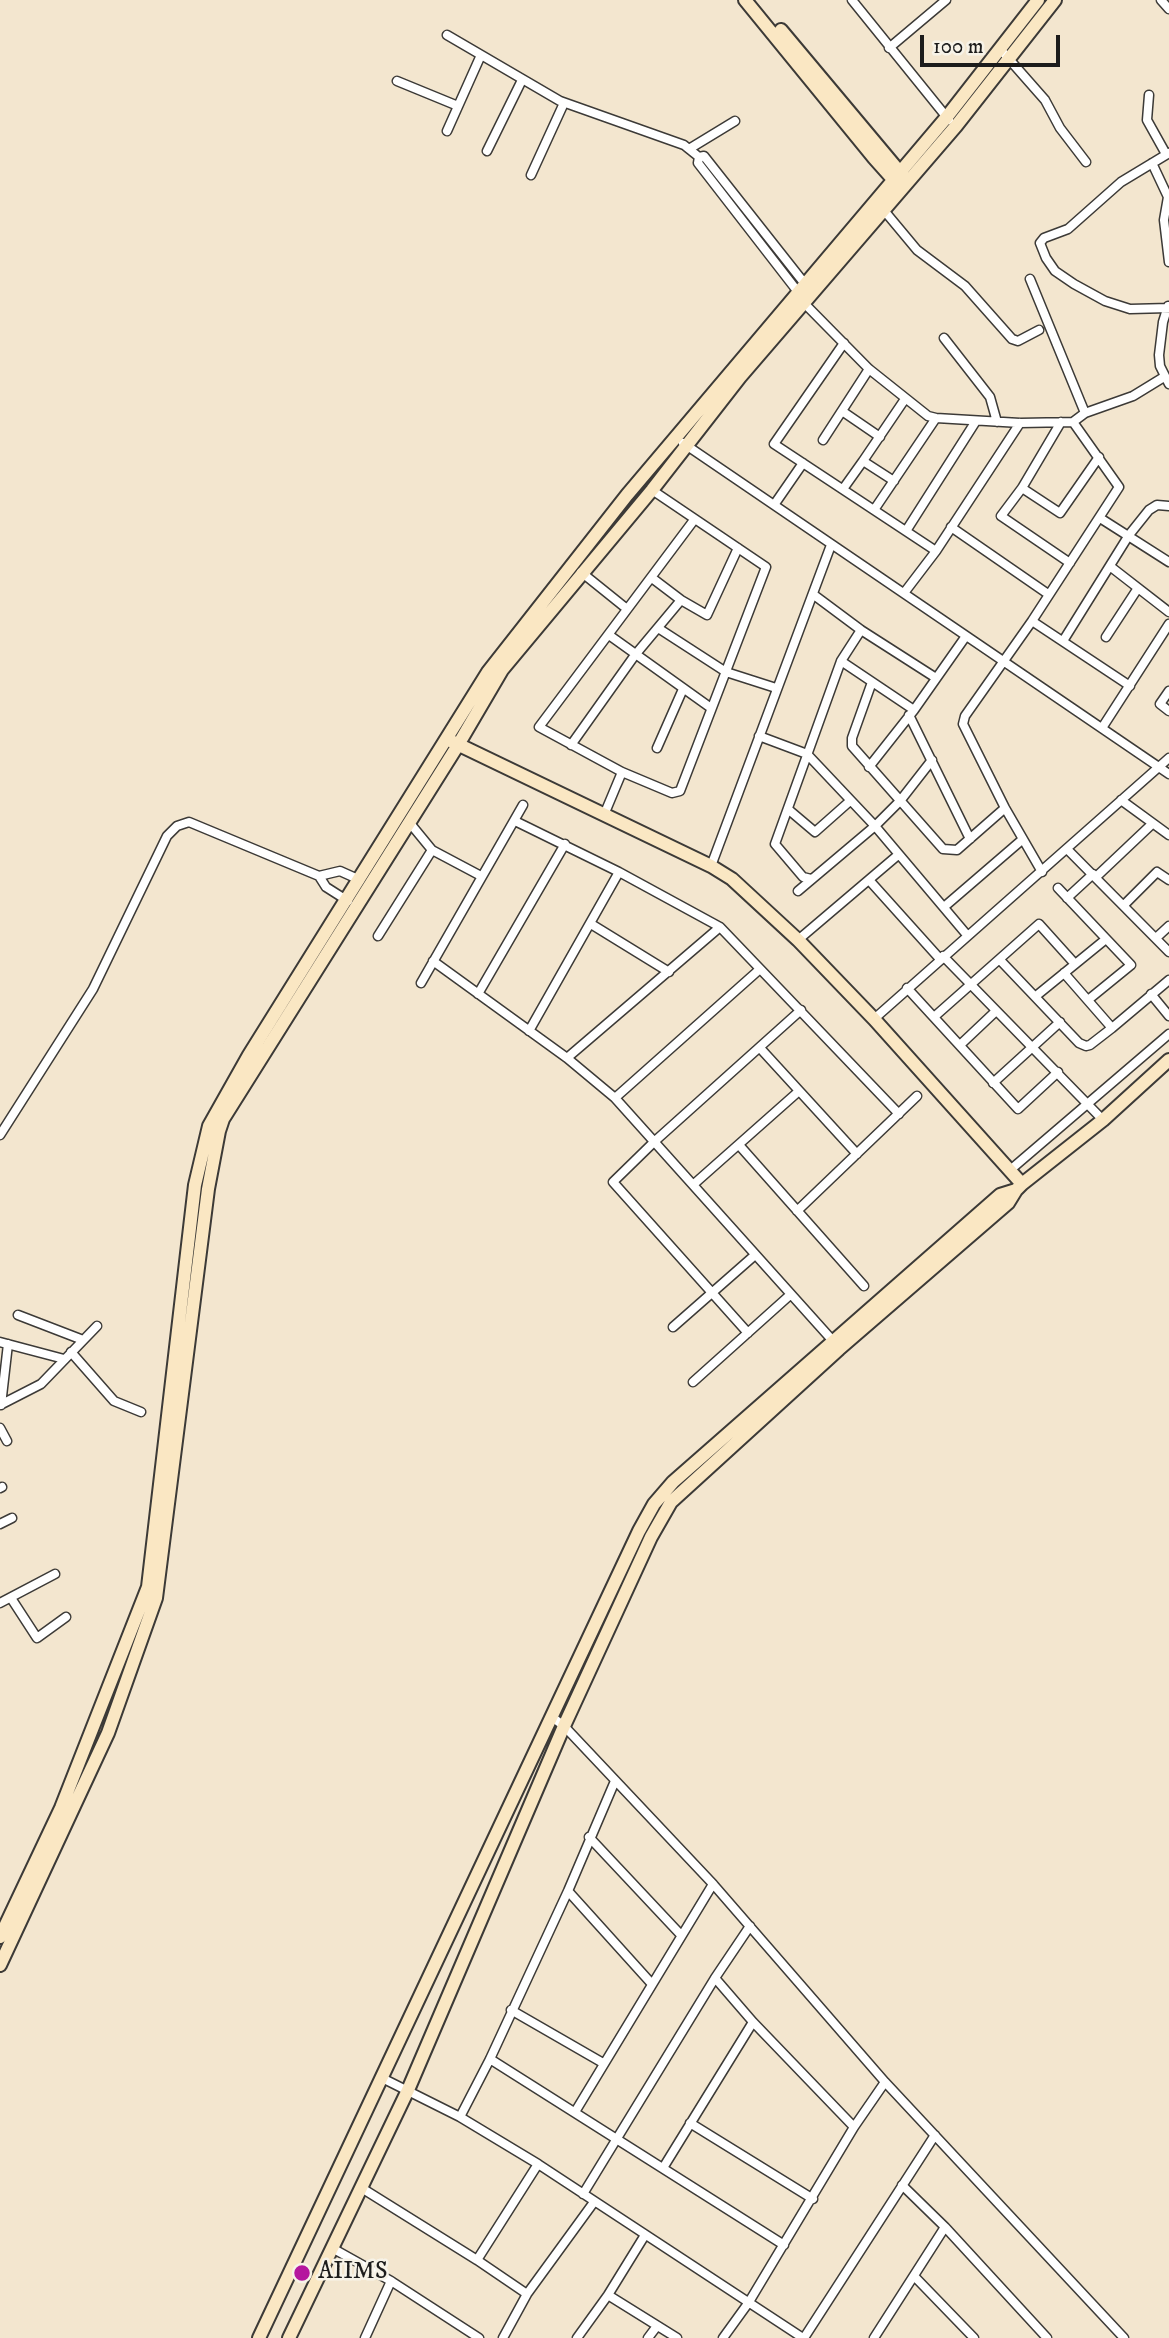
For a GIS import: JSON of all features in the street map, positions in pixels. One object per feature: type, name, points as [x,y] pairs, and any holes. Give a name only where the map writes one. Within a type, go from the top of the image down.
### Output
[{"type":"street","points":[[746,0],[901,181]]},
{"type":"street","points":[[755,0],[901,181]]},
{"type":"street","points":[[852,0],[951,122]]},
{"type":"street","points":[[890,48],[935,4],[946,0]]},
{"type":"street","points":[[1006,54],[1038,0]]},
{"type":"street","points":[[365,883],[409,822],[488,672],[801,293],[901,181],[1006,54],[1055,0]]},
{"type":"street","points":[[1161,0],[1169,9]]},
{"type":"street","points":[[447,35],[564,103],[689,149],[699,157],[698,163],[844,343],[905,400],[928,416],[936,418],[1020,423],[1073,422],[1085,413],[1133,396],[1166,380],[1159,355],[1163,322],[1168,307],[1130,309],[1105,301],[1055,271],[1040,247],[1044,238],[1064,232],[1121,182],[1167,153],[1147,120],[1149,95]]},
{"type":"street","points":[[1006,54],[1045,100],[1060,128],[1086,162]]},
{"type":"street","points":[[447,131],[481,55]]},
{"type":"street","points":[[487,151],[522,80]]},
{"type":"street","points":[[397,81],[458,106]]},
{"type":"street","points":[[531,175],[564,103]]},
{"type":"street","points":[[689,149],[735,121]]},
{"type":"street","points":[[1152,163],[1168,197],[1164,227],[1169,262]]},
{"type":"street","points":[[880,205],[917,250],[965,286],[1012,340],[1018,341],[1039,330]]},
{"type":"street","points":[[1030,279],[1085,413]]},
{"type":"street","points":[[944,338],[990,397],[997,422]]},
{"type":"street","points":[[844,343],[774,444],[936,551]]},
{"type":"street","points":[[823,440],[869,369]]},
{"type":"street","points":[[843,489],[905,400]]},
{"type":"street","points":[[842,411],[880,437]]},
{"type":"street","points":[[874,510],[936,418]]},
{"type":"street","points":[[906,531],[976,421]]},
{"type":"street","points":[[1061,422],[1022,488],[1001,516],[1070,563]]},
{"type":"street","points":[[1042,872],[1005,808],[963,724],[965,716],[1032,621],[1119,487],[1073,422]]},
{"type":"street","points":[[904,593],[936,551],[1020,423]]},
{"type":"street","points":[[0,1965],[4,1947],[108,1733],[156,1598],[208,1189],[223,1119],[453,742],[502,670],[652,490],[680,441]]},
{"type":"street","points":[[680,441],[1169,774]]},
{"type":"street","points":[[1022,488],[1060,513],[1099,457]]},
{"type":"street","points":[[863,461],[894,481]]},
{"type":"street","points":[[774,505],[803,463]]},
{"type":"street","points":[[652,490],[766,567],[680,792],[672,793],[622,772],[539,727],[694,520]]},
{"type":"street","points":[[1063,641],[1129,535],[1149,510],[1157,505],[1169,506]]},
{"type":"street","points":[[1100,518],[1169,562]]},
{"type":"street","points":[[951,527],[1048,594]]},
{"type":"street","points":[[711,866],[831,545]]},
{"type":"street","points":[[652,578],[707,615],[738,548]]},
{"type":"street","points":[[1111,567],[1169,612]]},
{"type":"street","points":[[581,572],[627,609]]},
{"type":"street","points":[[1105,637],[1138,588]]},
{"type":"street","points":[[814,594],[861,630],[936,678]]},
{"type":"street","points":[[571,745],[635,655],[681,600]]},
{"type":"street","points":[[1032,621],[1130,686]]},
{"type":"street","points":[[1102,728],[1169,624]]},
{"type":"street","points":[[658,628],[726,672],[776,688]]},
{"type":"street","points":[[811,879],[803,877],[775,844],[841,661],[861,630]]},
{"type":"street","points":[[609,635],[711,708]]},
{"type":"street","points":[[869,767],[966,636]]},
{"type":"street","points":[[841,661],[912,712],[970,839]]},
{"type":"street","points":[[872,682],[851,742],[854,751],[943,849],[957,850],[1005,808]]},
{"type":"street","points":[[657,748],[683,688]]},
{"type":"street","points":[[1169,691],[1160,704],[1169,711]]},
{"type":"street","points":[[758,737],[807,754],[875,826],[967,934]]},
{"type":"street","points":[[453,742],[711,866],[751,894],[874,1019],[1009,1171],[1019,1187]]},
{"type":"street","points":[[874,1019],[1169,758]]},
{"type":"street","points":[[798,891],[875,826],[900,801],[932,760]]},
{"type":"street","points":[[604,814],[622,772]]},
{"type":"street","points":[[1122,800],[1169,835]]},
{"type":"street","points":[[789,810],[815,832],[850,801]]},
{"type":"street","points":[[421,983],[523,805]]},
{"type":"street","points":[[515,821],[565,844],[720,927],[899,1114]]},
{"type":"street","points":[[0,1135],[93,989],[167,836],[177,826],[189,822],[320,876],[340,871],[365,883]]},
{"type":"street","points":[[409,822],[432,850],[481,876]]},
{"type":"street","points":[[1067,898],[1152,824]]},
{"type":"street","points":[[944,907],[1023,839]]},
{"type":"street","points":[[478,994],[565,844]]},
{"type":"street","points":[[1067,849],[1169,952]]},
{"type":"street","points":[[378,936],[432,850]]},
{"type":"street","points":[[798,940],[898,855]]},
{"type":"street","points":[[529,1031],[619,872]]},
{"type":"street","points":[[1124,905],[1157,872],[1169,880]]},
{"type":"street","points":[[320,876],[326,887],[352,904]]},
{"type":"street","points":[[869,880],[941,958],[1058,1072],[1102,1120]]},
{"type":"street","points":[[1058,888],[1130,965],[1088,1000]]},
{"type":"street","points":[[0,1937],[61,1808],[148,1587],[195,1185],[209,1126],[249,1055],[352,904]]},
{"type":"street","points":[[591,924],[669,972]]},
{"type":"street","points":[[934,1017],[1039,924],[1075,964]]},
{"type":"street","points":[[1156,938],[1169,926]]},
{"type":"street","points":[[567,1058],[720,927]]},
{"type":"street","points":[[1036,996],[1106,939]]},
{"type":"street","points":[[1000,960],[1079,1043],[1086,1046],[1169,980]]},
{"type":"street","points":[[433,961],[567,1058],[615,1098],[833,1341]]},
{"type":"street","points":[[615,1098],[760,969]]},
{"type":"street","points":[[1064,973],[1112,1028]]},
{"type":"street","points":[[907,988],[1018,1109],[1058,1072]]},
{"type":"street","points":[[1151,994],[1169,1016]]},
{"type":"street","points":[[748,1333],[613,1182],[801,1010]]},
{"type":"street","points":[[960,1045],[996,1011]]},
{"type":"street","points":[[993,1083],[1060,1022]]},
{"type":"street","points":[[1009,1171],[1169,1034]]},
{"type":"street","points":[[760,1048],[858,1154]]},
{"type":"street","points":[[259,2338],[654,1504],[673,1482],[1000,1195],[1019,1187],[1102,1120],[1169,1060]]},
{"type":"street","points":[[694,1184],[799,1091]]},
{"type":"street","points":[[797,1211],[916,1096]]},
{"type":"street","points":[[739,1145],[864,1286]]},
{"type":"street","points":[[289,2338],[408,2090],[564,1726],[651,1537],[671,1502],[839,1349],[1008,1203],[1019,1187]]},
{"type":"street","points":[[673,1327],[755,1255]]},
{"type":"street","points":[[694,1382],[790,1295]]},
{"type":"street","points":[[18,1315],[83,1340]]},
{"type":"street","points":[[0,1405],[41,1384],[97,1326]]},
{"type":"street","points":[[0,1405],[4,1343],[64,1359]]},
{"type":"street","points":[[71,1352],[114,1401],[141,1412]]},
{"type":"street","points":[[0,1428],[7,1441]]},
{"type":"street","points":[[0,1524],[12,1518]]},
{"type":"street","points":[[0,1603],[55,1574]]},
{"type":"street","points":[[10,1598],[37,1638],[66,1617]]},
{"type":"street","points":[[552,1717],[564,1726],[713,1884],[885,2082],[1124,2338]]},
{"type":"street","points":[[460,2117],[568,1891],[615,1780]]},
{"type":"street","points":[[589,1837],[681,1935]]},
{"type":"street","points":[[575,2112],[713,1884]]},
{"type":"street","points":[[568,1891],[651,1983]]},
{"type":"street","points":[[583,2194],[715,1978],[750,1926]]},
{"type":"street","points":[[715,1978],[753,2022],[854,2127]]},
{"type":"street","points":[[511,2010],[603,2063]]},
{"type":"street","points":[[663,2168],[753,2022]]},
{"type":"street","points":[[490,2059],[784,2245]]},
{"type":"street","points":[[382,2078],[460,2117],[538,2164],[804,2338],[935,2135]]},
{"type":"street","points":[[723,2338],[749,2302],[854,2127],[885,2082]]},
{"type":"street","points":[[690,2123],[813,2199]]},
{"type":"street","points":[[477,2260],[538,2164]]},
{"type":"street","points":[[902,2185],[945,2227],[1047,2338]]},
{"type":"street","points":[[360,2187],[527,2294]]},
{"type":"street","points":[[503,2338],[527,2294],[594,2202]]},
{"type":"street","points":[[874,2338],[945,2227]]},
{"type":"street","points":[[577,2338],[608,2295],[645,2235]]},
{"type":"street","points":[[332,2248],[391,2281],[478,2338]]},
{"type":"street","points":[[914,2276],[974,2338]]},
{"type":"street","points":[[365,2338],[391,2281]]},
{"type":"street","points":[[608,2295],[677,2338]]},
{"type":"street","points":[[648,2338],[657,2326]]},
{"type":"place","name":"AIIMS","points":[[302,2273]]}]
